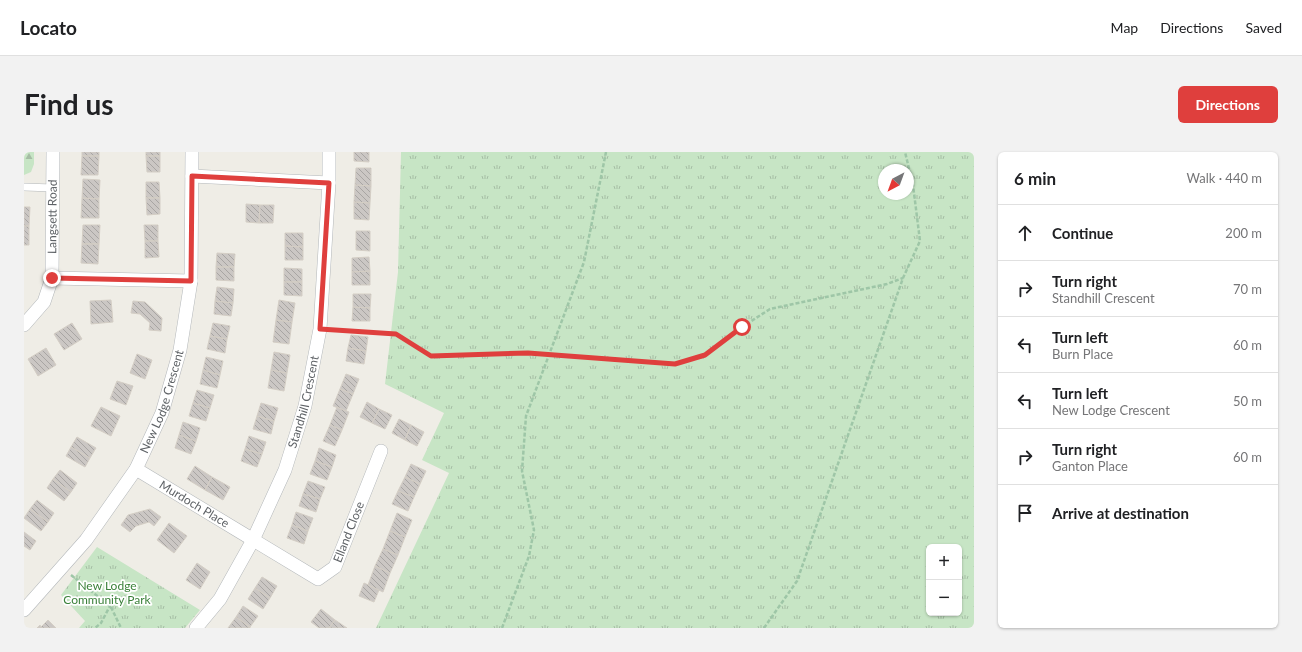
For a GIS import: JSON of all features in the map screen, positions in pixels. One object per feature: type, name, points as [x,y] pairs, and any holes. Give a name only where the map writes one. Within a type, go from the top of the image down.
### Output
[{"type":"street","name":"Langsett Road","points":[[24,325],[44,302],[52,278],[53,152]]},
{"type":"street","name":"New Lodge Crescent","points":[[24,610],[86,540],[136,469],[162,413],[180,350],[191,281],[192,152]]},
{"type":"street","name":"Standhill Crescent","points":[[196,628],[220,598],[253,540],[285,470],[305,406],[320,329],[329,183],[329,152]]},
{"type":"street","points":[[192,176],[329,183]]},
{"type":"street","points":[[52,278],[191,281]]},
{"type":"street","name":"Elland Close","points":[[253,540],[318,579],[336,567],[381,450]]},
{"type":"street","name":"Murdoch Place","points":[[136,469],[253,540]]},
{"type":"lane","points":[[24,187],[53,188]]},
{"type":"path","points":[[502,628],[529,556],[534,530],[522,470],[526,416],[584,262],[606,152]]},
{"type":"path","points":[[764,628],[797,581],[903,278],[920,241],[912,185],[905,152]]},
{"type":"path","points":[[320,329],[396,334],[431,356],[528,353],[675,364],[705,355],[742,327],[770,309],[887,284],[903,278]]},
{"type":"path","points":[[62,568],[110,606],[121,628]]},
{"type":"path","points":[[95,628],[101,623],[110,606]]},
{"type":"green space","points":[[24,152],[34,152],[34,164],[31,172],[24,175]]},
{"type":"green space","points":[[401,152],[974,152],[974,628],[376,628],[449,473],[422,460],[444,413],[385,384],[398,272]]},
{"type":"green space","name":"New Lodge Community Park","points":[[97,547],[200,610],[185,628],[79,628],[85,621],[61,595]]},
{"type":"building","points":[[82,152],[99,152],[99,156],[82,156]]},
{"type":"building","points":[[146,152],[160,152],[160,156],[146,156]]},
{"type":"building","points":[[354,152],[369,152],[369,162],[354,161]]},
{"type":"building","points":[[82,156],[99,156],[98,175],[81,175]]},
{"type":"building","points":[[146,156],[160,156],[160,172],[147,172]]},
{"type":"building","points":[[356,168],[371,168],[371,186],[355,185]]},
{"type":"building","points":[[83,179],[100,180],[99,199],[82,198]]},
{"type":"building","points":[[146,182],[159,182],[160,198],[146,198]]},
{"type":"building","points":[[355,185],[371,186],[370,203],[354,202]]},
{"type":"building","points":[[82,198],[99,199],[99,218],[81,218]]},
{"type":"building","points":[[146,198],[160,198],[160,214],[147,215]]},
{"type":"building","points":[[354,202],[370,203],[369,220],[354,219]]},
{"type":"building","points":[[246,204],[260,205],[259,223],[246,222]]},
{"type":"building","points":[[260,205],[274,205],[273,223],[259,223]]},
{"type":"building","points":[[24,207],[30,207],[29,226],[24,226]]},
{"type":"building","points":[[83,225],[100,225],[99,244],[82,244]]},
{"type":"building","points":[[144,225],[158,225],[158,241],[145,241]]},
{"type":"building","points":[[24,226],[29,226],[29,245],[24,245]]},
{"type":"building","points":[[356,231],[370,231],[370,251],[356,250]]},
{"type":"building","points":[[285,233],[303,233],[303,247],[285,246]]},
{"type":"building","points":[[145,241],[158,241],[159,257],[145,258]]},
{"type":"building","points":[[82,244],[99,244],[98,264],[81,263]]},
{"type":"building","points":[[285,246],[303,247],[303,260],[285,260]]},
{"type":"building","points":[[217,253],[235,254],[234,267],[216,267]]},
{"type":"building","points":[[369,257],[370,271],[352,272],[352,258]]},
{"type":"building","points":[[216,267],[234,267],[234,281],[216,280]]},
{"type":"building","points":[[284,268],[302,269],[302,282],[284,282]]},
{"type":"building","points":[[370,271],[370,285],[352,285],[352,272]]},
{"type":"building","points":[[284,282],[302,282],[302,296],[284,295]]},
{"type":"building","points":[[217,287],[234,289],[233,303],[215,301]]},
{"type":"building","points":[[353,294],[371,294],[370,308],[353,307]]},
{"type":"building","points":[[111,300],[113,322],[91,324],[90,301]]},
{"type":"building","points":[[279,300],[295,303],[292,322],[276,320]]},
{"type":"building","points":[[133,301],[145,302],[162,318],[161,331],[149,330],[150,323],[140,314],[131,313]]},
{"type":"building","points":[[215,301],[233,303],[231,316],[214,314]]},
{"type":"building","points":[[353,307],[370,308],[370,321],[352,321]]},
{"type":"building","points":[[276,320],[292,322],[289,344],[273,342]]},
{"type":"building","points":[[72,323],[82,339],[64,350],[54,334]]},
{"type":"building","points":[[213,323],[230,326],[227,339],[210,336]]},
{"type":"building","points":[[351,335],[368,337],[366,351],[348,348]]},
{"type":"building","points":[[210,336],[227,339],[225,353],[207,349]]},
{"type":"building","points":[[46,348],[56,365],[38,376],[28,359]]},
{"type":"building","points":[[348,348],[366,351],[364,364],[346,361]]},
{"type":"building","points":[[274,352],[290,355],[287,373],[271,370]]},
{"type":"building","points":[[137,354],[152,360],[145,379],[130,373]]},
{"type":"building","points":[[206,357],[223,361],[220,375],[203,370]]},
{"type":"building","points":[[203,370],[220,375],[217,388],[200,384]]},
{"type":"building","points":[[271,370],[287,373],[284,391],[268,388]]},
{"type":"building","points":[[346,374],[359,379],[353,394],[340,389]]},
{"type":"building","points":[[117,381],[133,386],[126,405],[110,399]]},
{"type":"building","points":[[340,389],[353,394],[346,411],[333,406]]},
{"type":"building","points":[[197,390],[214,395],[210,408],[193,403]]},
{"type":"building","points":[[367,402],[379,409],[372,423],[360,417]]},
{"type":"building","points":[[193,403],[210,408],[206,421],[189,416]]},
{"type":"building","points":[[261,403],[278,408],[274,421],[257,416]]},
{"type":"building","points":[[101,407],[120,416],[111,436],[91,426]]},
{"type":"building","points":[[337,407],[349,412],[342,430],[330,425]]},
{"type":"building","points":[[379,409],[392,415],[385,429],[372,423]]},
{"type":"building","points":[[257,416],[274,421],[271,434],[253,429]]},
{"type":"building","points":[[399,419],[411,425],[405,440],[392,433]]},
{"type":"building","points":[[183,422],[200,428],[196,441],[179,435]]},
{"type":"building","points":[[330,425],[342,430],[335,446],[323,441]]},
{"type":"building","points":[[411,425],[424,432],[417,446],[405,440]]},
{"type":"building","points":[[179,435],[196,441],[191,454],[175,448]]},
{"type":"building","points":[[249,436],[266,442],[262,454],[245,449]]},
{"type":"building","points":[[77,437],[96,448],[90,458],[71,447]]},
{"type":"building","points":[[71,447],[90,458],[85,467],[66,456]]},
{"type":"building","points":[[319,448],[336,455],[332,467],[315,461]]},
{"type":"building","points":[[245,449],[262,454],[257,467],[241,461]]},
{"type":"building","points":[[315,461],[332,467],[327,480],[310,474]]},
{"type":"building","points":[[411,464],[426,471],[420,484],[405,477]]},
{"type":"building","points":[[195,466],[212,477],[205,490],[187,479]]},
{"type":"building","points":[[60,470],[77,483],[71,492],[53,479]]},
{"type":"building","points":[[212,477],[230,487],[223,500],[205,490]]},
{"type":"building","points":[[405,477],[420,484],[414,497],[398,491]]},
{"type":"building","points":[[53,479],[71,492],[64,501],[47,488]]},
{"type":"building","points":[[308,481],[325,487],[320,499],[303,494]]},
{"type":"building","points":[[398,491],[414,497],[408,511],[392,504]]},
{"type":"building","points":[[303,494],[320,499],[316,512],[299,506]]},
{"type":"building","points":[[37,500],[54,513],[48,522],[30,509]]},
{"type":"building","points":[[30,509],[48,522],[41,531],[24,518]]},
{"type":"building","points":[[150,509],[161,517],[154,526],[149,522],[136,526],[130,532],[121,525],[128,515]]},
{"type":"building","points":[[296,512],[313,518],[308,531],[292,525]]},
{"type":"building","points":[[397,513],[412,520],[405,537],[390,531]]},
{"type":"building","points":[[169,523],[187,536],[174,553],[157,540]]},
{"type":"building","points":[[292,525],[308,531],[304,544],[287,538]]},
{"type":"building","points":[[390,531],[405,537],[398,555],[383,549]]},
{"type":"building","points":[[24,532],[36,541],[30,550],[24,546]]},
{"type":"building","points":[[383,549],[398,555],[390,573],[375,566]]},
{"type":"building","points":[[197,563],[210,572],[200,589],[186,580]]},
{"type":"building","points":[[375,566],[390,573],[383,592],[368,585]]},
{"type":"building","points":[[262,577],[277,586],[270,598],[255,588]]},
{"type":"building","points":[[364,583],[379,590],[374,602],[359,596]]},
{"type":"building","points":[[255,588],[270,598],[263,609],[248,599]]},
{"type":"building","points":[[243,606],[258,616],[250,627],[236,617]]},
{"type":"building","points":[[321,609],[335,620],[329,628],[319,628],[311,622]]},
{"type":"building","points":[[236,617],[250,627],[250,628],[228,628]]},
{"type":"building","points":[[48,620],[56,628],[37,628],[40,625],[41,627]]},
{"type":"building","points":[[335,620],[347,628],[329,628]]},
{"type":"route","points":[[52,278],[191,281],[192,176],[329,183],[320,329],[396,334],[431,356],[528,353],[675,364],[705,355],[742,327]]}]
